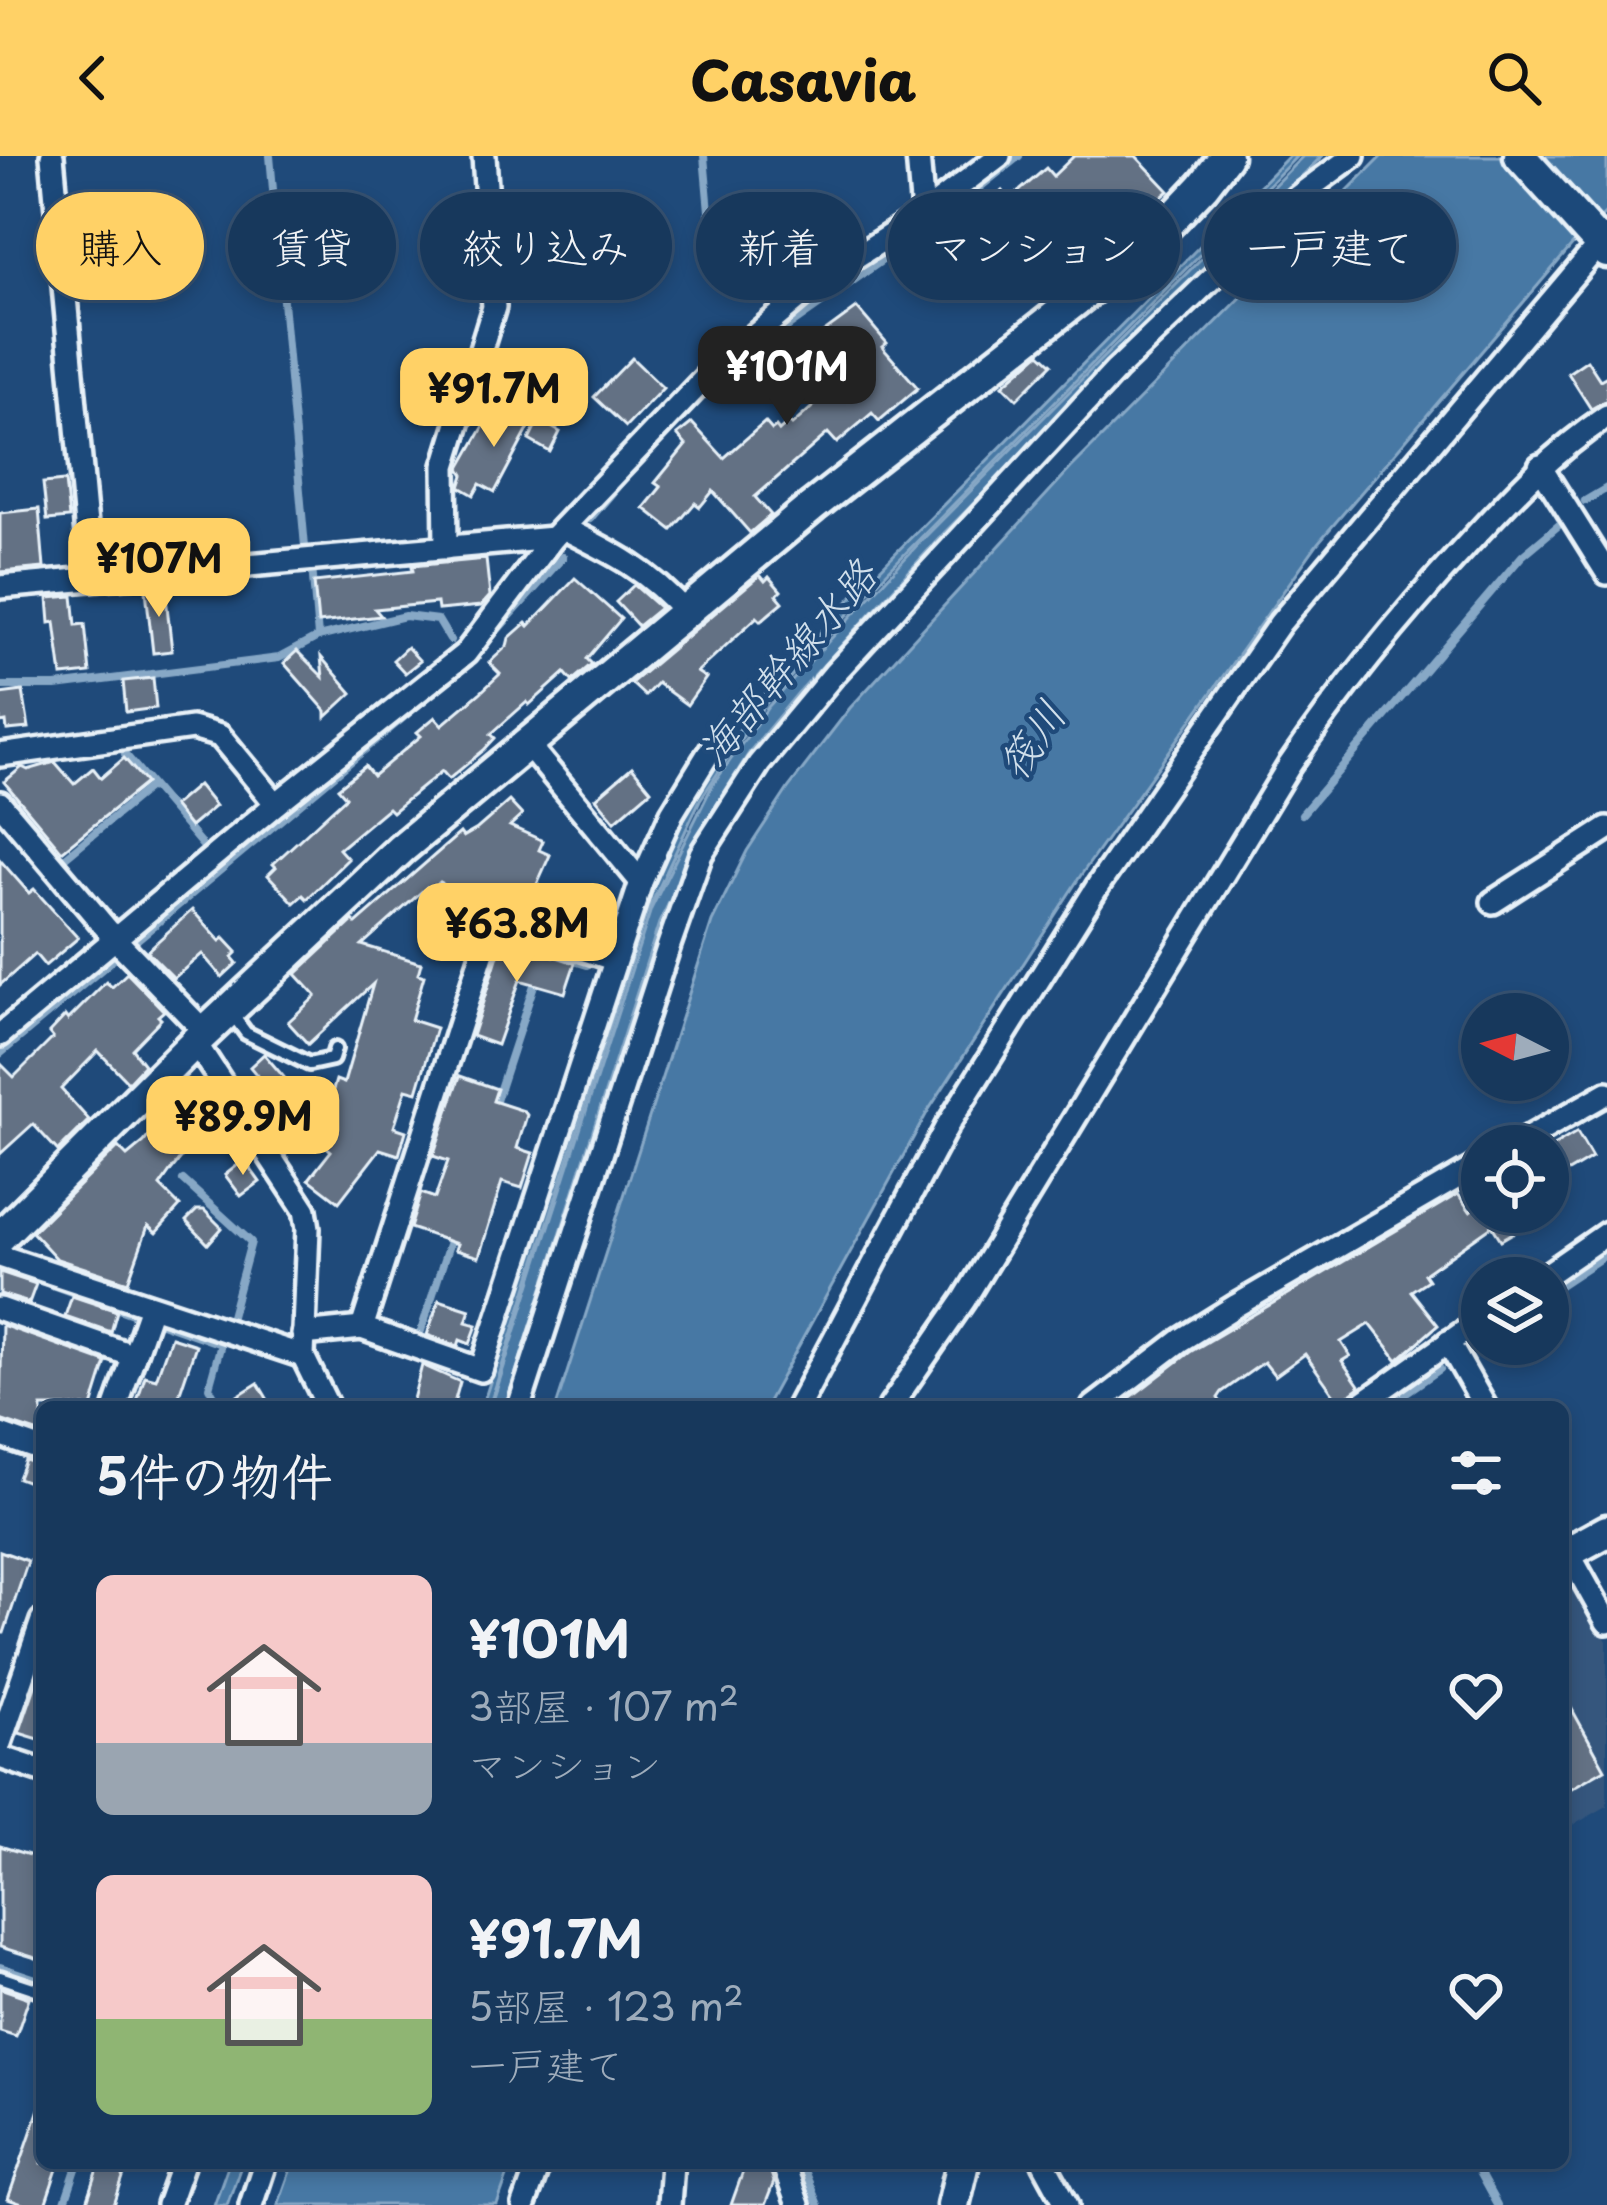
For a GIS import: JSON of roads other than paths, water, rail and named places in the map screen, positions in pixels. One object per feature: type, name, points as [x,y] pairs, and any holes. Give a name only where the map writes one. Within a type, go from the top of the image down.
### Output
[{"type":"street","points":[[52,156],[91,578]]},
{"type":"street","points":[[446,548],[445,466],[494,307],[484,156]]},
{"type":"street","points":[[918,156],[921,192]]},
{"type":"street","points":[[952,192],[1000,156]]},
{"type":"street","points":[[0,1237],[200,1037],[401,849],[813,506],[1148,244],[1226,156]]},
{"type":"street","points":[[521,1401],[701,854],[759,764],[834,674],[1116,370],[1297,197],[1353,156]]},
{"type":"street","points":[[801,1401],[947,1126],[1099,884],[1280,623],[1604,243],[1520,156]]},
{"type":"street","points":[[0,1035],[122,947],[276,803],[466,653],[558,533],[710,373],[823,278],[888,236]]},
{"type":"street","points":[[894,1401],[964,1300],[1332,701],[1408,609],[1540,466],[1607,416]]},
{"type":"street","points":[[1540,466],[1607,573]]},
{"type":"street","points":[[0,587],[446,548],[558,533],[634,563],[686,613]]},
{"type":"street","points":[[0,755],[192,728],[220,736],[276,803]]},
{"type":"street","points":[[529,746],[641,881]]},
{"type":"street","points":[[0,1256],[151,1306],[303,1345],[362,1328],[481,1370],[641,881],[672,813],[713,746]]},
{"type":"street","points":[[0,802],[200,1037],[304,1210],[308,1228],[303,1345],[326,1401]]},
{"type":"street","points":[[1493,902],[1607,829]]},
{"type":"street","points":[[362,1328],[493,920],[613,959]]},
{"type":"street","points":[[1551,1125],[1607,1093]]},
{"type":"street","points":[[1101,1401],[1181,1340],[1461,1175]]},
{"type":"street","points":[[1569,1259],[1607,1233]]},
{"type":"street","points":[[118,1401],[151,1306]]},
{"type":"street","points":[[0,1309],[134,1356]]},
{"type":"street","points":[[1366,1401],[1461,1333]]},
{"type":"street","points":[[1448,1342],[1482,1401]]},
{"type":"street","points":[[0,1435],[36,1448]]},
{"type":"street","points":[[1569,1548],[1607,1531]]},
{"type":"street","points":[[1569,1557],[1607,1622]]},
{"type":"street","points":[[0,1743],[36,1639]]},
{"type":"street","points":[[0,1757],[36,1769]]},
{"type":"street","points":[[168,2205],[181,2169]]},
{"type":"street","points":[[251,2205],[263,2169]]},
{"type":"street","points":[[524,2205],[537,2169]]},
{"type":"street","points":[[669,2205],[672,2169]]},
{"type":"street","points":[[785,2169],[799,2205]]},
{"type":"street","points":[[953,2205],[962,2169]]},
{"type":"street","points":[[1047,2169],[1067,2205]]},
{"type":"lane","points":[[229,1010],[246,1034],[310,1064],[332,1059],[335,1049]]},
{"type":"lane","points":[[0,1977],[36,1989]]},
{"type":"water","points":[[1289,156],[1297,156],[1262,192],[1253,192]]},
{"type":"water","points":[[1303,156],[1322,156],[1286,192],[1267,192]]},
{"type":"water","name":"筏川","points":[[1382,156],[1607,156],[1607,212],[1575,242],[1318,543],[1081,875],[928,1111],[768,1401],[558,1401],[712,922],[747,851],[850,708],[1071,468],[1238,300],[1456,300],[1456,192],[1346,192]]},
{"type":"water","points":[[1204,242],[1204,250],[1180,275],[1180,266]]},
{"type":"water","points":[[1204,256],[1204,274],[1180,298],[1180,280]]},
{"type":"water","points":[[1146,300],[1155,300],[887,572],[764,706],[700,800],[646,915],[491,1401],[484,1401],[648,894],[695,796],[757,703],[853,596]]},
{"type":"water","points":[[1160,300],[1178,300],[944,533],[797,694],[751,750],[717,804],[659,923],[507,1401],[493,1401],[651,909],[712,786],[768,707],[920,542]]},
{"type":"water","points":[[227,2169],[240,2169],[227,2205],[214,2205]]},
{"type":"water","points":[[291,2169],[510,2169],[497,2205],[278,2205]]},
{"type":"waterway","points":[[270,156],[305,547]]},
{"type":"waterway","points":[[704,156],[707,192]]},
{"type":"waterway","points":[[749,354],[931,226],[1019,156]]},
{"type":"waterway","points":[[590,519],[636,465]]},
{"type":"waterway","points":[[1585,501],[1607,488]]},
{"type":"waterway","points":[[1302,814],[1522,556],[1559,525]]},
{"type":"waterway","points":[[468,663],[563,557]]},
{"type":"waterway","points":[[312,566],[318,637]]},
{"type":"waterway","points":[[0,686],[56,686],[279,658],[318,637],[405,616],[438,620],[450,640]]},
{"type":"waterway","points":[[0,1054],[452,677]]},
{"type":"waterway","points":[[125,754],[203,846]]},
{"type":"waterway","points":[[62,860],[151,786]]},
{"type":"waterway","points":[[542,959],[544,952],[587,965]]},
{"type":"waterway","points":[[494,1107],[536,979]]},
{"type":"waterway","points":[[183,1180],[251,1242],[230,1320]]},
{"type":"waterway","points":[[419,1337],[452,1235]]},
{"type":"waterway","points":[[1569,1279],[1607,1254]]},
{"type":"waterway","points":[[13,1271],[135,1315]]},
{"type":"waterway","points":[[161,1323],[221,1344],[209,1387],[217,1401]]},
{"type":"waterway","points":[[1394,1401],[1440,1369]]},
{"type":"waterway","points":[[0,1967],[36,1979]]},
{"type":"waterway","points":[[64,2205],[76,2169]]},
{"type":"waterway","points":[[803,2169],[818,2205]]},
{"type":"waterway","points":[[1477,2169],[1497,2205]]},
{"type":"water label","name":"海部幹線水路","points":[[787,663]]}]
